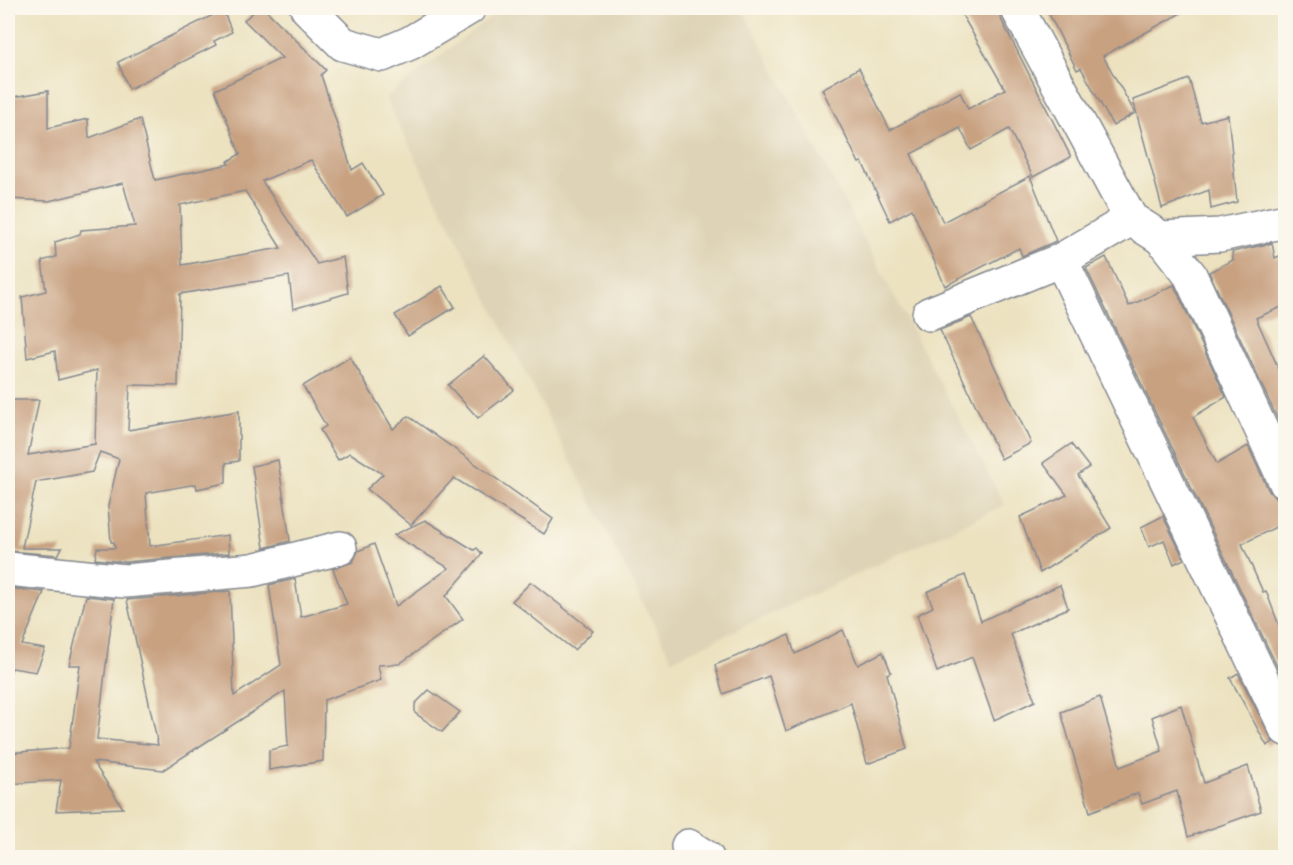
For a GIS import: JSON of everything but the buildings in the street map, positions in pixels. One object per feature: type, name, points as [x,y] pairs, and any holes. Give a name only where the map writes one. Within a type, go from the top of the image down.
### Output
[{"type":"street","points":[[307,8],[343,44],[382,55],[410,43],[469,8]]},
{"type":"street","points":[[1017,8],[1131,219],[1161,238],[1190,275],[1286,483]]},
{"type":"street","points":[[929,314],[1061,260],[1131,219]]},
{"type":"street","points":[[1161,238],[1220,235],[1286,221]]},
{"type":"street","points":[[1061,260],[1286,729]]},
{"type":"street","points":[[8,569],[125,581],[252,570],[340,548]]},
{"type":"shaded area","points":[[502,8],[742,8],[1005,505],[672,660],[385,98]]}]
